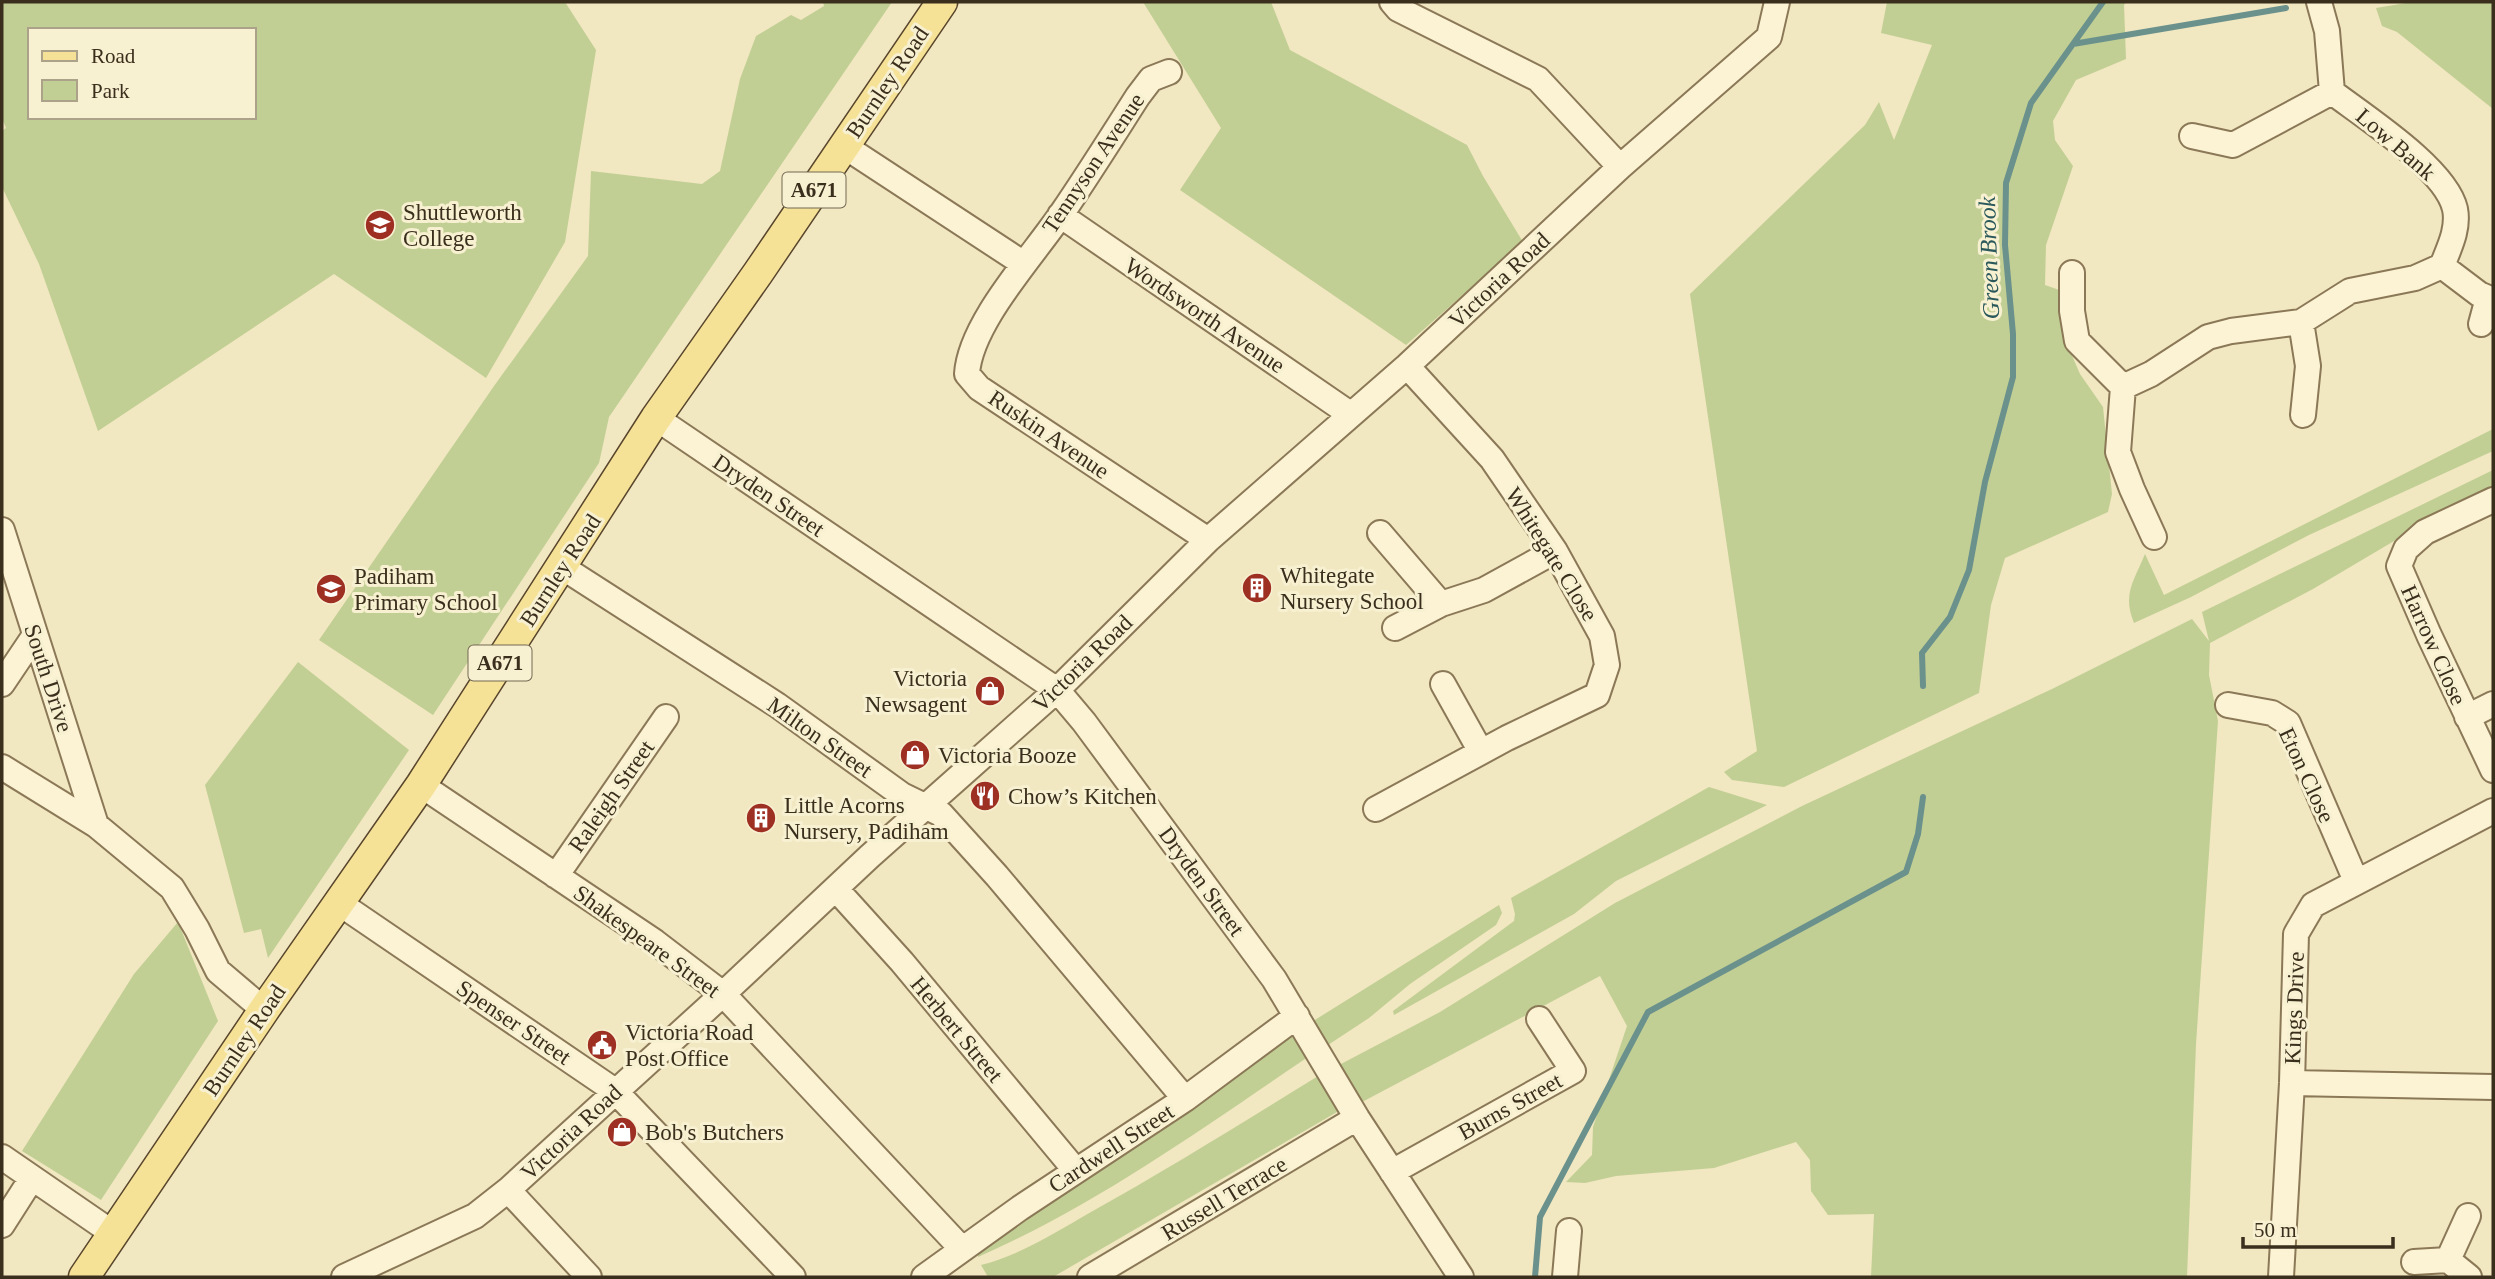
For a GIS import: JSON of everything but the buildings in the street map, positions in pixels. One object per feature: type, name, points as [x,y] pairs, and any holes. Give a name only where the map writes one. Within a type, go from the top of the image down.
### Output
[{"type":"main road","name":"Burnley Road","points":[[84,1277],[264,1010],[421,786],[656,418],[942,2]]},
{"type":"street","points":[[1392,2],[1398,9],[1538,79],[1620,167]]},
{"type":"street","name":"Victoria Road","points":[[344,1277],[475,1216],[508,1190],[925,806],[1056,690],[1208,540],[1407,366],[1620,167],[1769,37],[1777,2]]},
{"type":"street","name":"Low Bank","points":[[2319,2],[2327,31],[2332,92],[2399,143],[2431,171],[2447,191],[2455,210],[2454,236],[2442,266]]},
{"type":"street","name":"Tennyson Avenue","points":[[1024,264],[1060,215],[1138,96],[1151,79],[1169,72]]},
{"type":"street","name":"Low Bank","points":[[2192,136],[2233,145],[2332,92]]},
{"type":"street","points":[[844,146],[1024,264]]},
{"type":"street","name":"Wordsworth Avenue","points":[[1060,215],[1350,414]]},
{"type":"street","name":"Ruskin Avenue","points":[[1024,264],[976,337],[968,357],[967,374],[979,388],[1208,540]]},
{"type":"street","points":[[2123,387],[2151,374],[2208,337],[2231,331],[2301,322],[2350,291],[2415,278],[2442,266],[2479,295],[2491,300],[2481,324]]},
{"type":"street","points":[[2072,273],[2071,311],[2077,341],[2123,387],[2118,452],[2154,537]]},
{"type":"street","points":[[2301,322],[2308,366],[2302,415]]},
{"type":"street","name":"Whitegate Close","points":[[1376,809],[1481,752],[1597,695],[1606,664],[1602,636],[1555,551],[1492,459],[1407,366]]},
{"type":"street","name":"Dryden Street","points":[[656,418],[1056,690],[1084,722],[1274,979],[1357,1118],[1461,1277]]},
{"type":"street","name":"Harrow Close","points":[[2493,500],[2425,532],[2406,549],[2399,566],[2493,770]]},
{"type":"street","name":"South Drive","points":[[2,530],[96,825]]},
{"type":"street","points":[[1380,533],[1441,604]]},
{"type":"street","points":[[1395,628],[1441,604],[1483,590],[1555,551]]},
{"type":"street","name":"Milton Street","points":[[562,567],[777,705],[902,795],[941,814],[997,876],[1185,1099]]},
{"type":"street","points":[[2,684],[35,635]]},
{"type":"street","points":[[1443,684],[1481,752]]},
{"type":"street","name":"Harrow Close","points":[[2467,718],[2493,704]]},
{"type":"street","name":"Eton Close","points":[[2228,705],[2272,713],[2288,723],[2356,881]]},
{"type":"street","name":"Raleigh Street","points":[[556,876],[666,717]]},
{"type":"street","points":[[2,767],[96,825],[172,888],[218,971],[264,1010]]},
{"type":"street","name":"Shakespeare Street","points":[[421,786],[655,942],[723,994],[962,1249]]},
{"type":"street","name":"Kings Drive","points":[[2281,1277],[2297,933],[2313,905],[2493,811]]},
{"type":"street","name":"Herbert Street","points":[[836,889],[902,962],[1076,1171]]},
{"type":"street","name":"Spenser Street","points":[[339,903],[615,1091],[793,1277]]},
{"type":"street","name":"Cardwell Street","points":[[924,1277],[1185,1099],[1297,1016]]},
{"type":"street","name":"Burns Street","points":[[1392,1172],[1573,1071],[1539,1019]]},
{"type":"street","points":[[2292,1083],[2493,1087]]},
{"type":"street","name":"Russell Terrace","points":[[1090,1277],[1357,1118]]},
{"type":"street","points":[[2,1157],[114,1234]]},
{"type":"street","points":[[2,1225],[32,1178]]},
{"type":"street","points":[[508,1190],[589,1277]]},
{"type":"street","points":[[2448,1260],[2468,1216]]},
{"type":"street","points":[[1565,1277],[1569,1231]]},
{"type":"street","points":[[2414,1262],[2448,1260],[2469,1277]]},
{"type":"green space","name":"Shuttleworth College","points":[[2,2],[565,2],[596,50],[565,242],[486,378],[334,274],[98,431],[39,264],[2,187],[2,131],[6,128],[2,118]]},
{"type":"green space","points":[[823,2],[892,2],[609,417],[599,463],[433,715],[319,640],[494,386],[588,256],[591,171],[702,184],[720,171],[740,79],[756,36],[791,15],[801,20],[824,6]]},
{"type":"green space","points":[[1143,2],[1271,2],[1290,50],[1467,145],[1523,242],[1406,345],[1180,190],[1221,128]]},
{"type":"green space","points":[[1887,2],[2126,2],[2126,59],[2076,80],[2053,121],[2055,140],[2073,166],[2046,245],[2045,285],[2065,292],[2067,344],[2080,374],[2103,407],[2112,494],[2108,512],[2005,558],[1991,605],[1979,693],[1784,787],[1732,780],[1724,772],[1757,751],[1690,294],[1865,125],[1879,102],[1894,140],[1932,45],[1881,33]]},
{"type":"green space","points":[[2412,2],[2493,2],[2493,109],[2397,32],[2382,26],[2376,8]]},
{"type":"green space","points":[[2493,429],[2493,451],[2309,535],[2191,597],[2134,623],[2129,596],[2145,554],[2164,595]]},
{"type":"green space","points":[[2493,470],[2493,490],[2416,528],[2313,589],[2210,643],[2209,675],[2218,721],[2196,1044],[2187,1277],[1871,1277],[1874,1214],[1828,1215],[1811,1191],[1810,1160],[1796,1142],[1714,1168],[1616,1176],[1585,1183],[1566,1182],[1592,1155],[1593,1127],[1627,1026],[1600,976],[1364,1101],[1356,1099],[1339,1065],[1440,1012],[1615,903],[1802,806],[2052,689],[2192,619],[2209,641],[2202,612]]},
{"type":"green space","points":[[298,662],[409,750],[268,958],[261,929],[244,933],[205,785]]},
{"type":"green space","points":[[1709,787],[1767,805],[1616,881],[1574,914],[1394,1015],[1393,1011],[1514,921],[1511,898]]},
{"type":"green space","points":[[1499,905],[1502,913],[1496,925],[1410,984],[1369,1018],[1328,1045],[1316,1035],[1310,1023]]},
{"type":"green space","points":[[178,922],[218,1021],[101,1200],[22,1151],[134,974]]},
{"type":"green space","points":[[1297,1030],[1311,1055],[1149,1164],[1065,1214],[978,1257],[978,1250]]},
{"type":"green space","points":[[1328,1070],[1340,1108],[1337,1112],[1053,1277],[988,1277],[981,1265],[1024,1249],[1051,1235]]},
{"type":"waterway","points":[[2073,44],[2103,2]]},
{"type":"waterway","name":"Green Brook","points":[[1923,686],[1922,653],[1950,617],[1969,570],[1985,482],[2013,377],[2013,334],[2005,245],[2006,183],[2031,103],[2073,44],[2286,8]]},
{"type":"waterway","points":[[1535,1277],[1540,1217],[1648,1012],[1906,872],[1918,834],[1923,797]]},
{"type":"place","name":"Shuttleworth College","points":[[380,225]]},
{"type":"place","name":"Whitegate Nursery School","points":[[1257,588]]},
{"type":"place","name":"Padiham Primary School","points":[[331,589]]},
{"type":"place","name":"Victoria Newsagent","points":[[990,691]]},
{"type":"place","name":"Victoria Booze","points":[[915,755]]},
{"type":"place","name":"Chow’s Kitchen","points":[[985,796]]},
{"type":"place","name":"Little Acorns Nursery, Padiham","points":[[761,818]]},
{"type":"place","name":"Victoria Road Post Office","points":[[602,1045]]},
{"type":"place","name":"Bob's Butchers","points":[[622,1132]]}]
